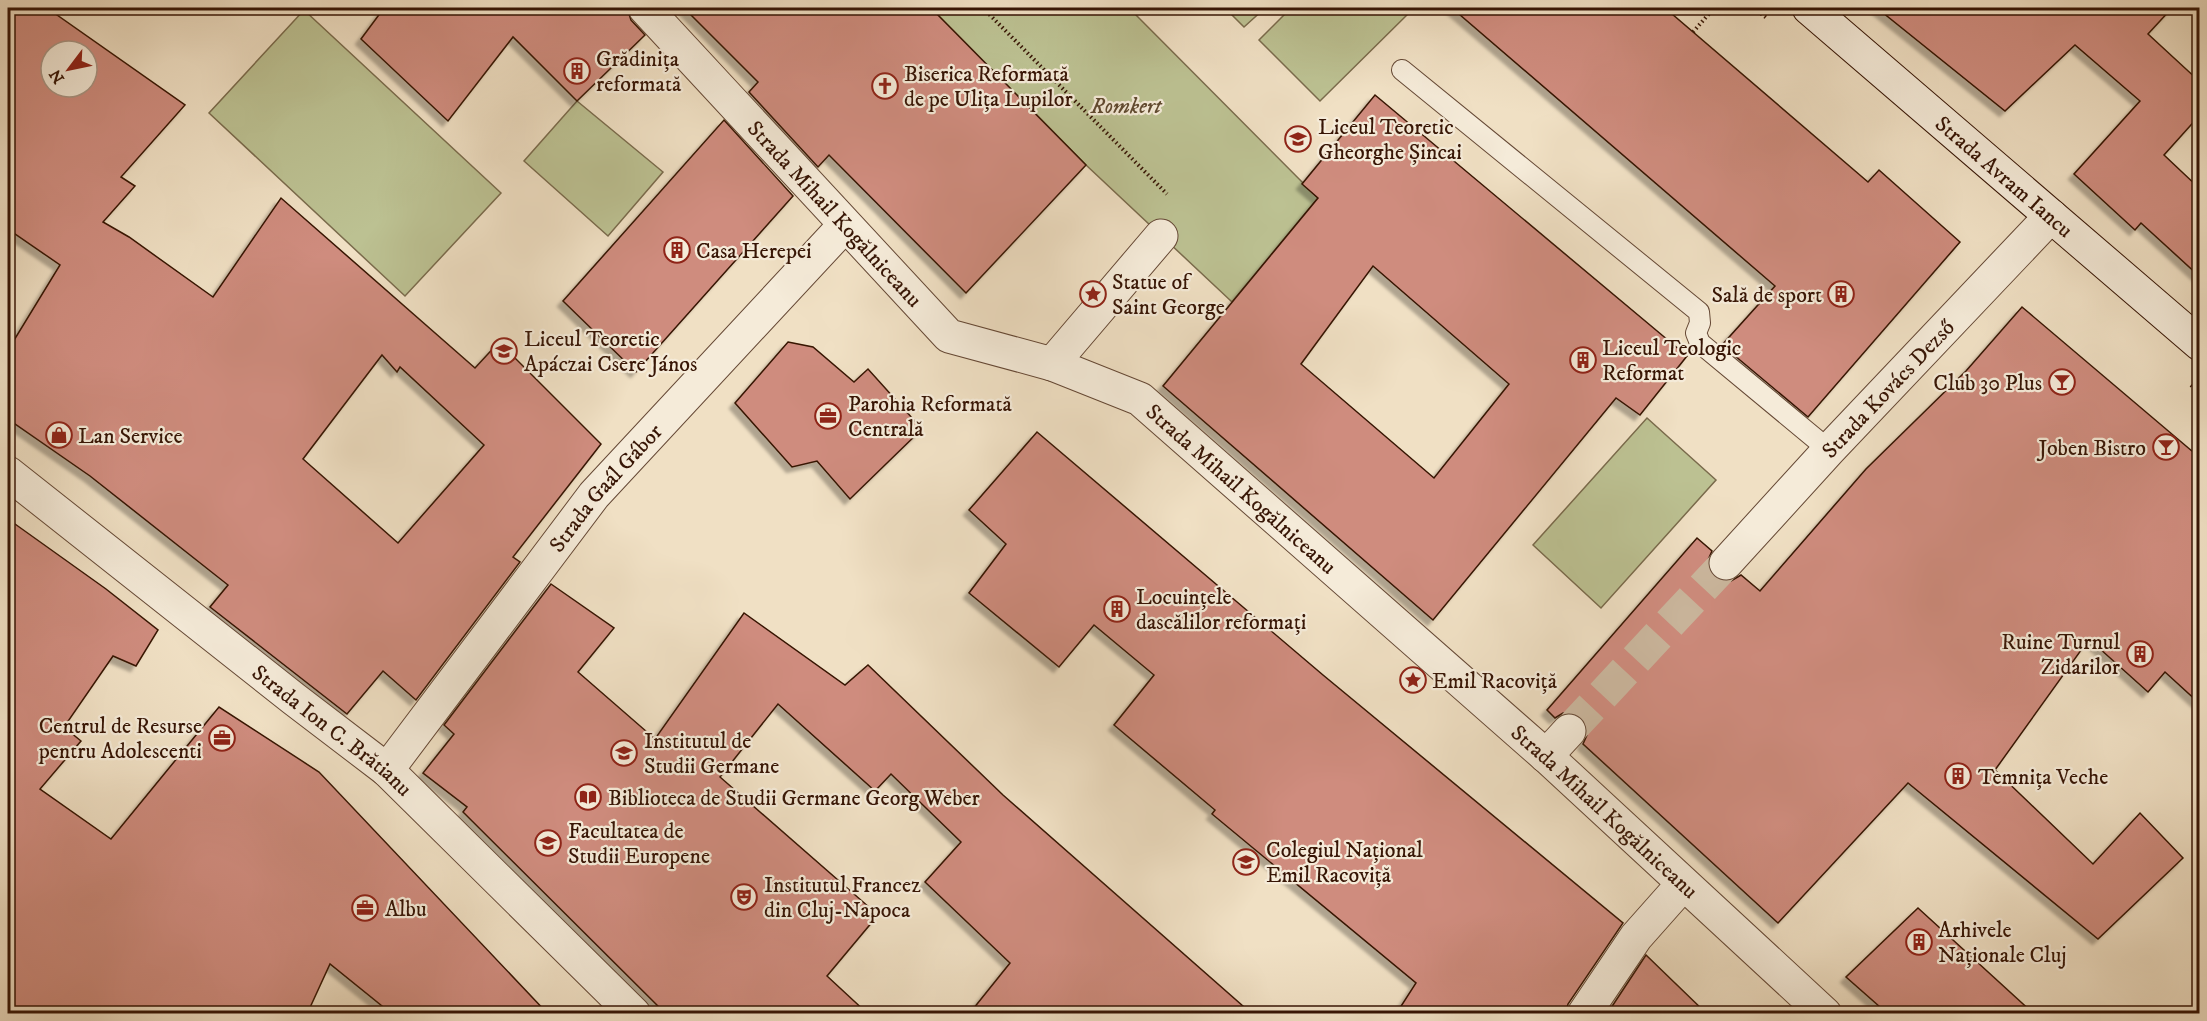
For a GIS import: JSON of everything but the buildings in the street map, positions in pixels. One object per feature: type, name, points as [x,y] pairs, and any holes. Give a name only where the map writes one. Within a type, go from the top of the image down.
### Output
[{"type":"street","name":"Strada Mihail Kogălniceanu","points":[[645,8],[949,336],[1052,364],[1140,399],[1546,756],[1825,1014]]},
{"type":"street","name":"Strada Avram Iancu","points":[[1809,8],[2199,344]]},
{"type":"street","name":"Strada Kovács Dezső","points":[[1726,563],[1829,450],[2051,216]]},
{"type":"street","name":"Strada Gaál Gábor","points":[[387,770],[594,495],[845,225]]},
{"type":"street","points":[[1052,364],[1161,236]]},
{"type":"street","name":"Strada Ion C. Brătianu","points":[[8,473],[275,685],[387,770],[634,1014]]},
{"type":"street","points":[[1546,756],[1569,731]]},
{"type":"street","points":[[1584,1014],[1636,937],[1683,884]]},
{"type":"lane","points":[[1402,70],[1699,312],[1700,323],[1696,333],[1700,343],[1829,450]]},
{"type":"path","points":[[983,8],[1167,194]]},
{"type":"path","points":[[1693,32],[1714,8]]},
{"type":"green space","name":"Romkert","points":[[931,8],[1129,8],[1318,198],[1232,302],[1086,165]]},
{"type":"green space","points":[[1225,8],[1265,8],[1244,27]]},
{"type":"green space","points":[[1291,8],[1414,8],[1320,101],[1259,40]]},
{"type":"green space","points":[[304,10],[501,193],[405,296],[209,113]]},
{"type":"green space","points":[[577,101],[663,172],[608,236],[524,161]]},
{"type":"green space","points":[[1647,418],[1716,480],[1601,608],[1533,545]]},
{"type":"tunnel","points":[[1569,731],[1726,563]]},
{"type":"place","name":"Grădinița reformată","points":[[577,71]]},
{"type":"place","name":"Biserica Reformată de pe Ulița Lupilor","points":[[885,86]]},
{"type":"place","name":"Liceul Teoretic Gheorghe Șincai","points":[[1298,139]]},
{"type":"place","name":"Casa Herepei","points":[[677,250]]},
{"type":"place","name":"Statue of Saint George","points":[[1093,294]]},
{"type":"place","name":"Sală de sport","points":[[1841,294]]},
{"type":"place","name":"Liceul Teoretic Apáczai Csere János","points":[[504,351]]},
{"type":"place","name":"Liceul Teologic Reformat","points":[[1583,360]]},
{"type":"place","name":"Club 30 Plus","points":[[2062,382]]},
{"type":"place","name":"Parohia Reformată Centrală","points":[[828,416]]},
{"type":"place","name":"Lan Service","points":[[59,435]]},
{"type":"place","name":"Joben Bistro","points":[[2166,447]]},
{"type":"place","name":"Locuințele dascălilor reformați","points":[[1117,609]]},
{"type":"place","name":"Ruine Turnul Zidarilor","points":[[2140,654]]},
{"type":"place","name":"Emil Racoviță","points":[[1413,680]]},
{"type":"place","name":"Centrul de Resurse pentru Adolescenti","points":[[222,738]]},
{"type":"place","name":"Institutul de Studii Germane","points":[[624,753]]},
{"type":"place","name":"Temnița Veche","points":[[1958,776]]},
{"type":"place","name":"Biblioteca de Studii Germane Georg Weber","points":[[588,797]]},
{"type":"place","name":"Facultatea de Studii Europene","points":[[548,843]]},
{"type":"place","name":"Colegiul Național Emil Racoviță","points":[[1246,862]]},
{"type":"place","name":"Institutul Francez din Cluj-Napoca","points":[[744,897]]},
{"type":"place","name":"Albu","points":[[365,908]]},
{"type":"place","name":"Arhivele Naționale Cluj","points":[[1919,942]]}]
